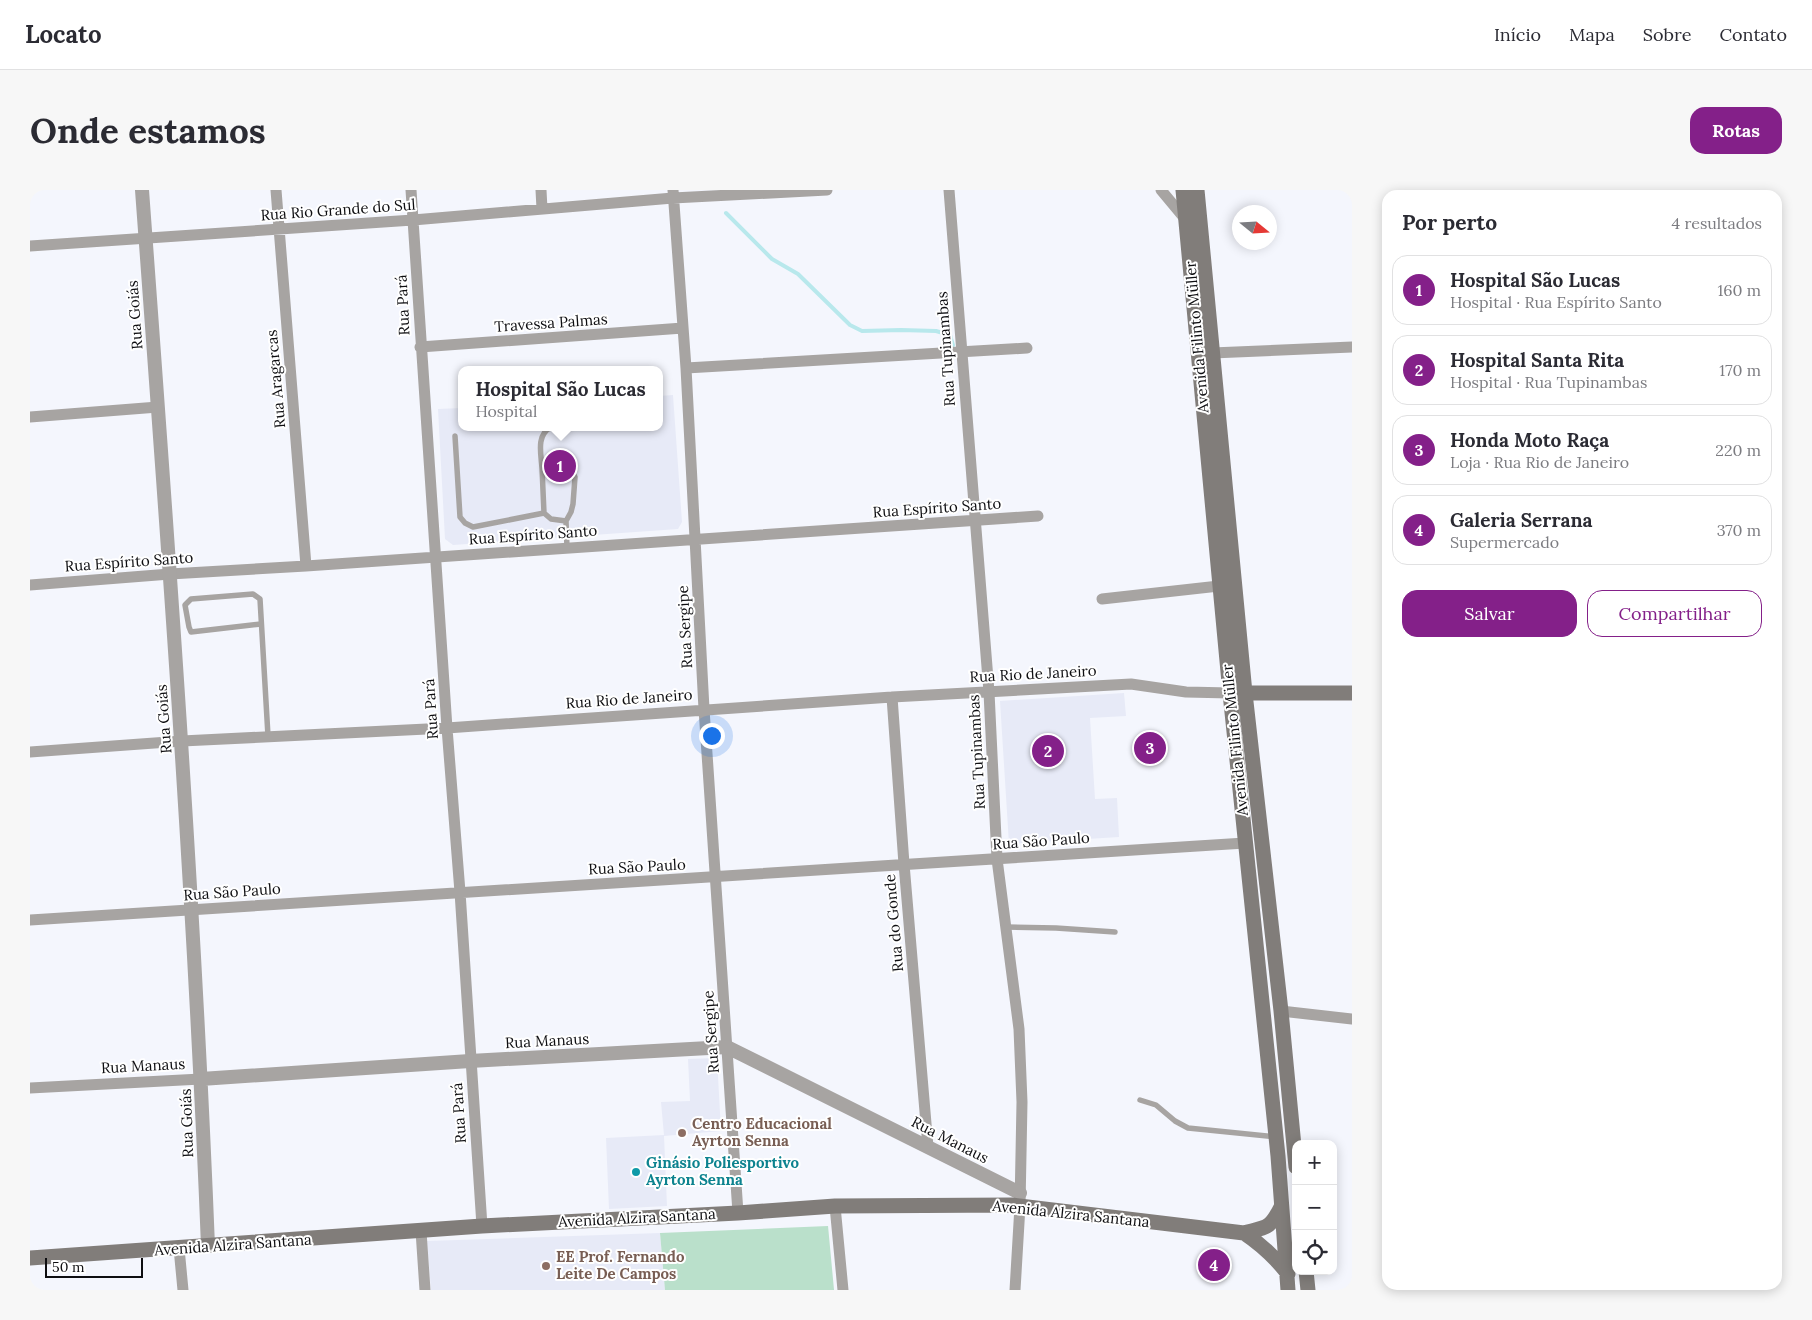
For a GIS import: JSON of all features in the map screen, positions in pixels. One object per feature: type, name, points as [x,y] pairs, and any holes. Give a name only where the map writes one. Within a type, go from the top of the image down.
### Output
[{"type":"main road","name":"Avenida Filinto Müller","points":[[1183,190],[1230,693],[1276,1137],[1288,1290]]},
{"type":"main road","name":"Avenida Filinto Müller","points":[[1197,190],[1245,693],[1281,1011],[1293,1140]]},
{"type":"main road","points":[[1230,693],[1352,693]]},
{"type":"main road","name":"Avenida Alzira Santana","points":[[30,1258],[482,1226],[835,1206],[1020,1200],[1244,1233],[1263,1228],[1273,1222],[1281,1207]]},
{"type":"main road","name":"Avenida Alzira Santana","points":[[1244,1233],[1272,1254],[1288,1274],[1295,1290]]},
{"type":"main road","points":[[1306,1275],[1308,1290]]},
{"type":"street","name":"Rua Goiás","points":[[142,190],[182,741],[201,1079],[208,1246]]},
{"type":"street","name":"Rua Aragarcas","points":[[276,190],[306,566]]},
{"type":"street","name":"Rua Pará","points":[[411,190],[420,347],[460,892],[482,1226]]},
{"type":"street","points":[[541,190],[542,209]]},
{"type":"street","name":"Rua Rio Grande do Sul","points":[[30,246],[413,220],[542,209],[673,194],[827,190]]},
{"type":"street","name":"Rua Tupinambas","points":[[949,190],[989,692],[997,859],[1019,1029],[1022,1102],[1020,1200],[1014,1290]]},
{"type":"street","points":[[1161,190],[1186,220]]},
{"type":"street","name":"Rua Sergipe","points":[[673,194],[686,368],[704,709],[738,1212]]},
{"type":"street","name":"Travessa Palmas","points":[[420,347],[683,328]]},
{"type":"street","points":[[1212,353],[1352,347]]},
{"type":"street","points":[[686,368],[1027,348]]},
{"type":"street","points":[[30,416],[158,408]]},
{"type":"street","name":"Rua Espírito Santo","points":[[30,585],[1038,516]]},
{"type":"street","points":[[1102,599],[1220,586]]},
{"type":"street","name":"Rua Rio de Janeiro","points":[[30,752],[268,736],[447,728],[704,709],[1130,684],[1186,692],[1230,693]]},
{"type":"street","name":"Rua do Gonde","points":[[892,697],[928,1147]]},
{"type":"street","name":"Rua São Paulo","points":[[30,920],[1245,843]]},
{"type":"street","points":[[1281,1011],[1352,1019]]},
{"type":"street","name":"Rua Manaus","points":[[30,1088],[727,1047],[928,1147],[1020,1200]]},
{"type":"street","points":[[835,1206],[843,1290]]},
{"type":"street","points":[[421,1231],[425,1290]]},
{"type":"street","points":[[179,1248],[182,1290]]},
{"type":"lane","points":[[547,431],[543,435],[540,444],[544,513],[551,519],[566,521]]},
{"type":"lane","points":[[455,436],[460,518],[465,523],[473,527],[544,513]]},
{"type":"lane","points":[[542,468],[564,467],[571,470],[575,476],[573,504],[566,521],[567,548]]},
{"type":"lane","points":[[261,624],[191,632],[185,605],[191,599],[253,594],[260,599],[268,736]]},
{"type":"lane","points":[[1006,928],[1056,928],[1115,932]]},
{"type":"lane","points":[[1140,1100],[1156,1105],[1175,1121],[1188,1128],[1276,1137]]},
{"type":"shaded area","points":[[673,395],[682,522],[678,529],[453,545],[445,539],[438,409],[458,408],[458,431],[663,431],[663,396]]},
{"type":"shaded area","points":[[1124,693],[1126,716],[1090,718],[1095,799],[1117,798],[1119,837],[1009,844],[1000,701]]},
{"type":"shaded area","name":"Centro Educacional Ayrton Senna","points":[[717,1058],[721,1131],[664,1136],[667,1206],[609,1209],[606,1138],[664,1135],[661,1102],[690,1101],[688,1059]]},
{"type":"shaded area","name":"EE Prof. Fernando Leite De Campos","points":[[660,1233],[665,1290],[431,1290],[427,1241]]},
{"type":"green space","points":[[828,1226],[834,1290],[665,1290],[660,1233]]},
{"type":"waterway","points":[[726,213],[772,259],[798,274],[850,325],[862,331],[936,331],[950,335],[953,345]]},
{"type":"place","name":"Hospital São Lucas","points":[[560,466]]},
{"type":"place","name":"Honda Moto Raça","points":[[1150,748]]},
{"type":"place","name":"Hospital Santa Rita","points":[[1048,751]]},
{"type":"place","name":"Centro Educacional Ayrton Senna","points":[[682,1133]]},
{"type":"place","name":"Ginásio Poliesportivo Ayrton Senna","points":[[636,1172]]},
{"type":"place","name":"Galeria Serrana","points":[[1214,1265]]},
{"type":"place","name":"EE Prof. Fernando Leite De Campos","points":[[546,1266]]}]
